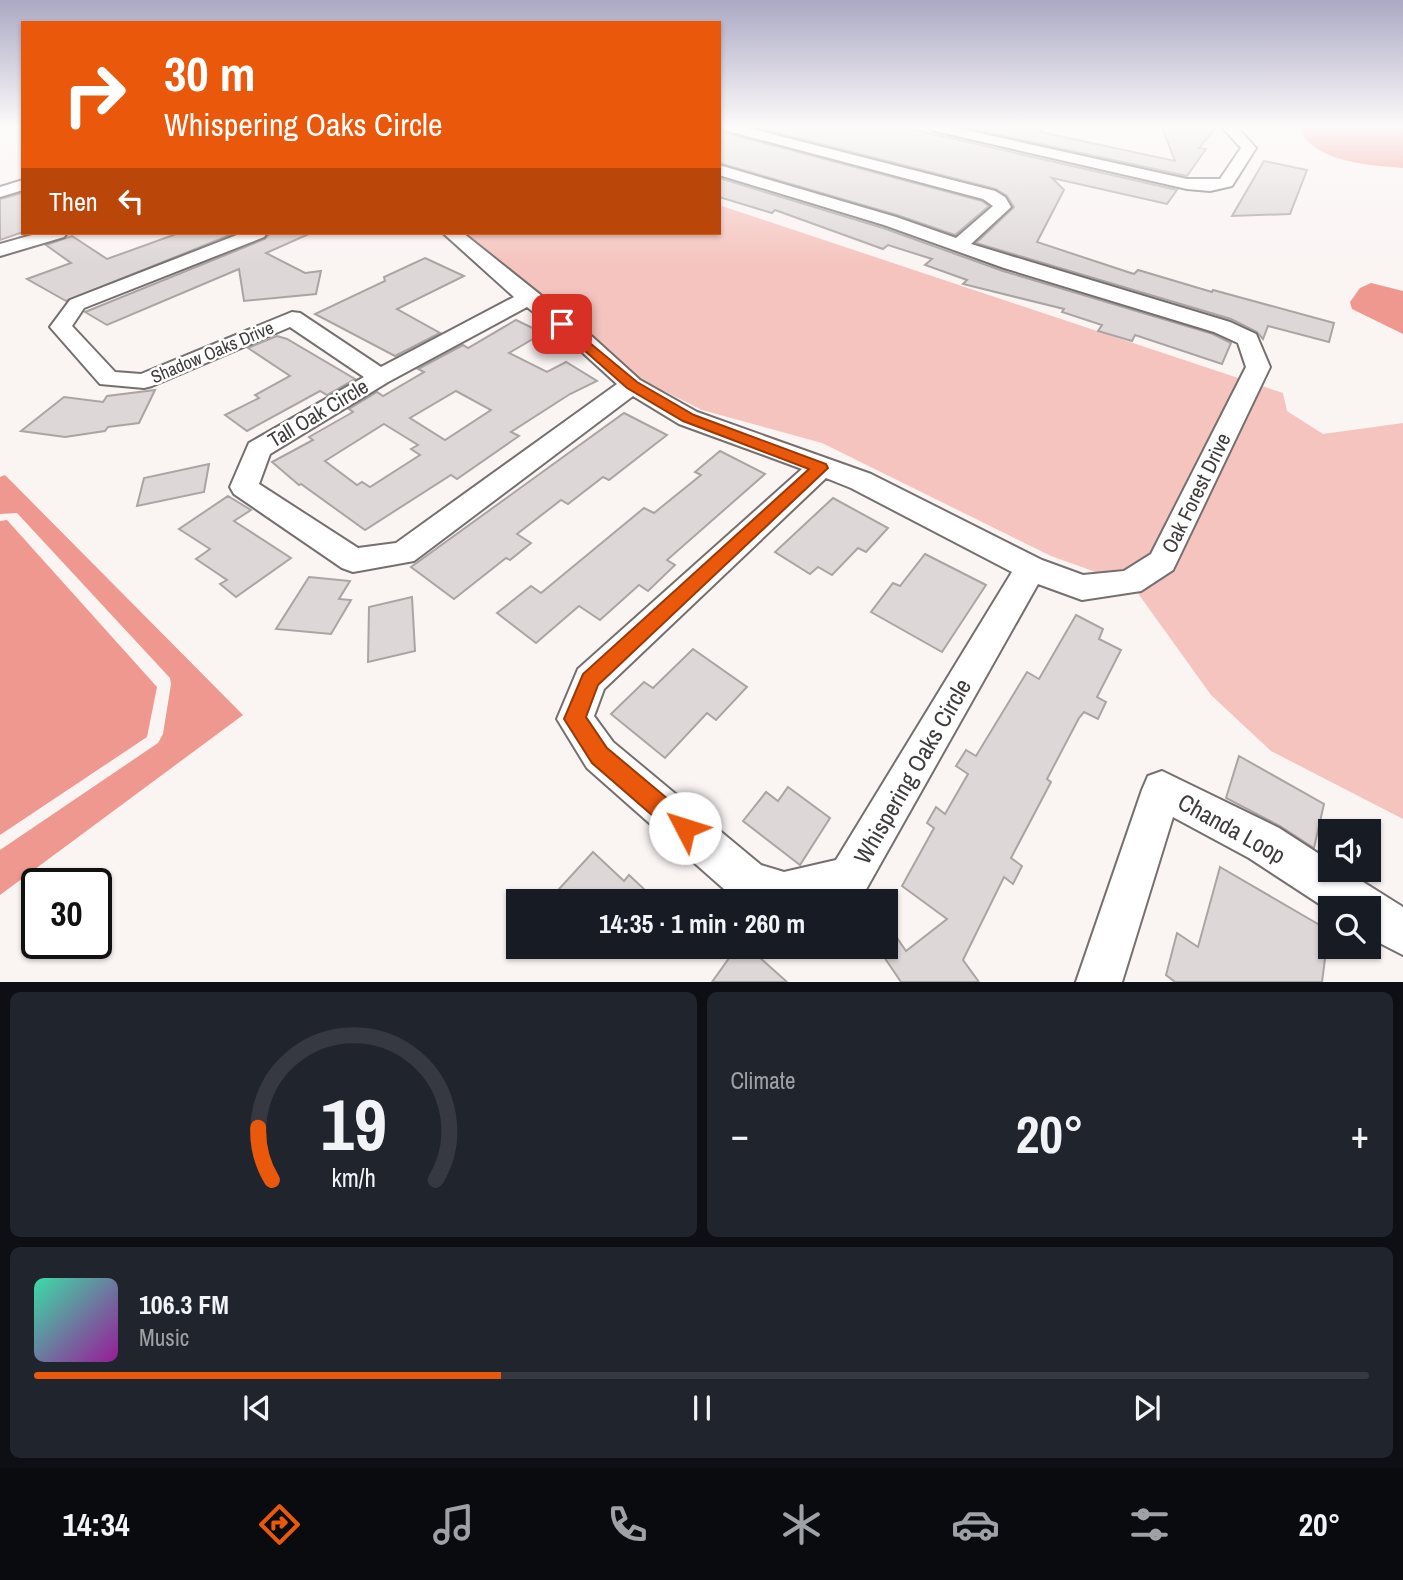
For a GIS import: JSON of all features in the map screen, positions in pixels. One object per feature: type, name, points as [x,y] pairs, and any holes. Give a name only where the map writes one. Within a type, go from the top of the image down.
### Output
[{"type":"street","name":"Oak Forest Drive","points":[[454,235],[528,298],[579,337],[632,385],[688,418],[861,481],[1031,568],[1082,588],[1130,582],[1162,562],[1258,368],[1248,339],[1222,327],[1011,264],[960,244],[728,173]]},
{"type":"street","points":[[904,173],[989,195],[999,201],[1002,207],[960,244]]},
{"type":"street","points":[[1143,173],[1188,184],[1210,186],[1226,183],[1233,173]]},
{"type":"street","points":[[0,192],[21,186]]},
{"type":"street","points":[[0,250],[51,235]]},
{"type":"street","name":"Shadow Oaks Drive","points":[[253,235],[77,304],[61,327],[108,379],[144,381],[292,318],[380,377]]},
{"type":"street","name":"Tall Oak Circle","points":[[528,298],[380,377],[258,449],[244,487],[353,560],[403,553],[632,385]]},
{"type":"street","name":"Whispering Oaks Circle","points":[[820,468],[590,680],[575,719],[600,755],[748,882],[784,894],[849,878],[1031,568]]},
{"type":"street","name":"Chanda Loop","points":[[1099,982],[1162,790],[1264,843],[1345,896]]},
{"type":"street","name":"Chanda Loop","points":[[1381,919],[1403,933]]},
{"type":"shaded area","points":[[721,206],[1283,393],[1287,411],[1323,434],[1403,423],[1403,819],[1271,751],[1211,695],[1132,585],[1051,556],[822,443],[702,410],[608,363],[464,235],[721,235]]},
{"type":"shaded area","points":[[1371,283],[1403,291],[1403,334],[1352,309],[1350,302],[1360,288]]},
{"type":"shaded area","points":[[5,475],[243,715],[36,868],[21,868],[21,879],[0,895],[0,850],[158,743],[163,734],[171,684],[170,678],[17,513],[0,514],[0,477]]},
{"type":"shaded area","points":[[7,520],[157,687],[147,737],[0,835],[0,521]]},
{"type":"building","points":[[753,173],[876,173],[982,201],[989,206],[955,235]]},
{"type":"building","points":[[933,173],[1102,173],[1177,190],[1167,204],[1052,178],[1064,190],[1037,242],[1134,274],[1138,270],[1334,323],[1329,342],[1268,326],[1263,339],[1257,332],[1231,319],[976,243],[1014,207],[1007,196],[996,189]]},
{"type":"building","points":[[1257,173],[1306,173],[1290,214],[1232,216]]},
{"type":"building","points":[[721,179],[883,228],[1003,271],[1213,334],[1231,343],[1222,364],[1135,335],[1132,341],[1098,331],[1102,325],[1062,312],[1064,309],[963,284],[967,280],[925,265],[932,259],[888,245],[883,249],[775,210],[772,213],[721,198]]},
{"type":"building","points":[[21,194],[21,233],[0,240],[0,199]]},
{"type":"building","points":[[173,235],[230,235],[66,301],[27,279],[71,263],[46,245],[72,236],[107,259]]},
{"type":"building","points":[[268,235],[306,235],[266,253],[305,273],[321,271],[316,294],[244,301],[239,269],[107,325],[85,312],[265,239]]},
{"type":"building","points":[[425,258],[464,276],[397,309],[440,333],[395,356],[315,314],[385,281],[384,277]]},
{"type":"building","points":[[516,320],[543,333],[509,353],[547,372],[566,362],[597,381],[570,394],[511,432],[519,436],[457,479],[451,475],[365,530],[299,485],[272,462],[313,440],[309,437],[353,412],[349,409],[377,392],[383,396],[424,372],[418,369],[463,345],[468,348]],"holes":[[[456,391],[491,410],[445,440],[410,418]],[[384,424],[418,445],[411,449],[420,455],[370,487],[362,482],[357,485],[325,461]]]},
{"type":"building","points":[[277,336],[287,339],[355,379],[327,395],[320,391],[247,431],[225,415],[259,398],[255,395],[290,376],[248,348]]},
{"type":"building","points":[[155,390],[139,423],[65,437],[21,431],[64,397],[103,402],[107,396]]},
{"type":"building","points":[[624,413],[667,435],[609,480],[603,477],[568,504],[561,500],[517,534],[531,543],[510,560],[506,558],[454,599],[411,567]]},
{"type":"building","points":[[720,451],[765,474],[667,560],[675,565],[648,591],[639,585],[600,620],[579,606],[536,643],[497,613],[531,586],[541,593],[644,508],[654,513],[701,475],[695,472]]},
{"type":"building","points":[[209,464],[204,492],[137,506],[144,478]]},
{"type":"building","points":[[228,496],[251,510],[234,521],[291,558],[236,597],[220,584],[227,580],[196,559],[210,549],[179,529]]},
{"type":"building","points":[[833,498],[888,528],[866,552],[858,548],[832,575],[818,567],[810,574],[775,552]]},
{"type":"building","points":[[925,554],[986,585],[942,652],[871,612],[893,583],[900,586]]},
{"type":"building","points":[[309,577],[350,581],[339,599],[351,600],[331,634],[276,629]]},
{"type":"building","points":[[412,597],[415,651],[368,662],[369,607]]},
{"type":"building","points":[[1076,615],[1103,629],[1099,639],[1121,650],[1097,697],[1106,702],[1098,719],[1084,712],[1079,718],[1047,779],[1051,782],[1011,858],[1022,866],[1013,884],[1004,877],[963,960],[979,982],[901,982],[885,959],[898,959],[898,939],[906,951],[947,919],[902,886],[934,828],[927,823],[936,807],[945,814],[968,774],[956,766],[966,750],[976,756],[1027,672],[1039,679]]},
{"type":"building","points":[[693,649],[747,687],[716,720],[707,713],[665,758],[611,714],[644,682],[653,688]]},
{"type":"building","points":[[1239,756],[1324,804],[1321,819],[1318,819],[1314,848],[1280,826],[1226,798]]},
{"type":"building","points":[[788,787],[830,818],[800,865],[743,821],[766,792],[778,801]]},
{"type":"building","points":[[593,852],[624,881],[629,875],[644,889],[559,889]]},
{"type":"building","points":[[1220,867],[1318,924],[1318,959],[1325,959],[1322,982],[1175,982],[1166,975],[1177,933],[1198,947]]},
{"type":"building","points":[[728,959],[761,959],[787,982],[712,982]]},
{"type":"route","points":[[562,324],[632,385],[688,418],[820,468],[590,680],[575,719],[600,755],[685,828]]}]
